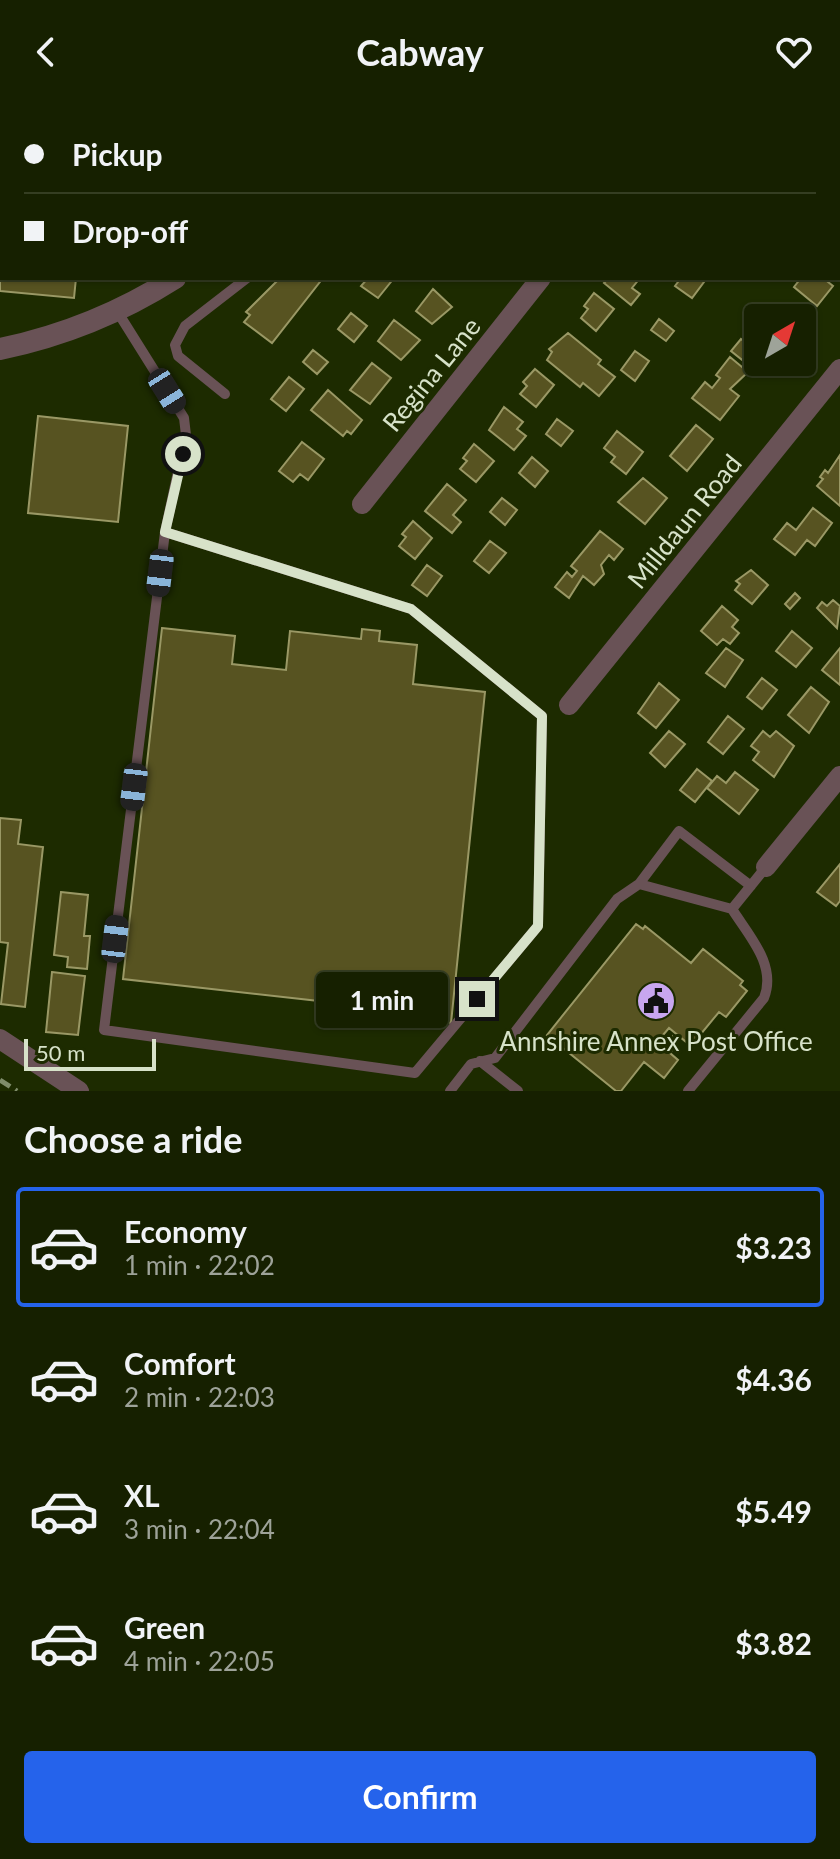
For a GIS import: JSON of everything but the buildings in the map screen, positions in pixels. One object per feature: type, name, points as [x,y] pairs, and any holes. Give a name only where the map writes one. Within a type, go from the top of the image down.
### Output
[{"type":"street","name":"Regina Lane","points":[[362,504],[539,280]]},
{"type":"street","points":[[0,349],[45,339],[117,311],[153,284]]},
{"type":"street","name":"Milldaun Road","points":[[569,705],[840,369]]},
{"type":"street","points":[[766,867],[840,776]]},
{"type":"street","points":[[0,1039],[79,1091]]},
{"type":"lane","points":[[225,394],[178,356],[175,345],[185,326],[244,280]]},
{"type":"lane","points":[[117,311],[184,418],[186,435],[165,532],[104,1030],[415,1073],[538,926],[542,716],[411,609],[165,532]]},
{"type":"lane","points":[[450,1091],[471,1064],[495,1058],[617,899],[639,884],[679,831],[751,886]]},
{"type":"lane","points":[[732,909],[766,867]]},
{"type":"lane","points":[[639,884],[732,909],[766,964],[769,987],[764,998],[688,1091]]},
{"type":"lane","points":[[480,1061],[518,1091]]},
{"type":"railway","points":[[0,1080],[17,1091]]},
{"type":"place","name":"Annshire Annex Post Office","points":[[656,1001]]},
{"type":"route","points":[[183,454],[165,532],[411,609],[542,716],[538,926],[477,999]]}]
